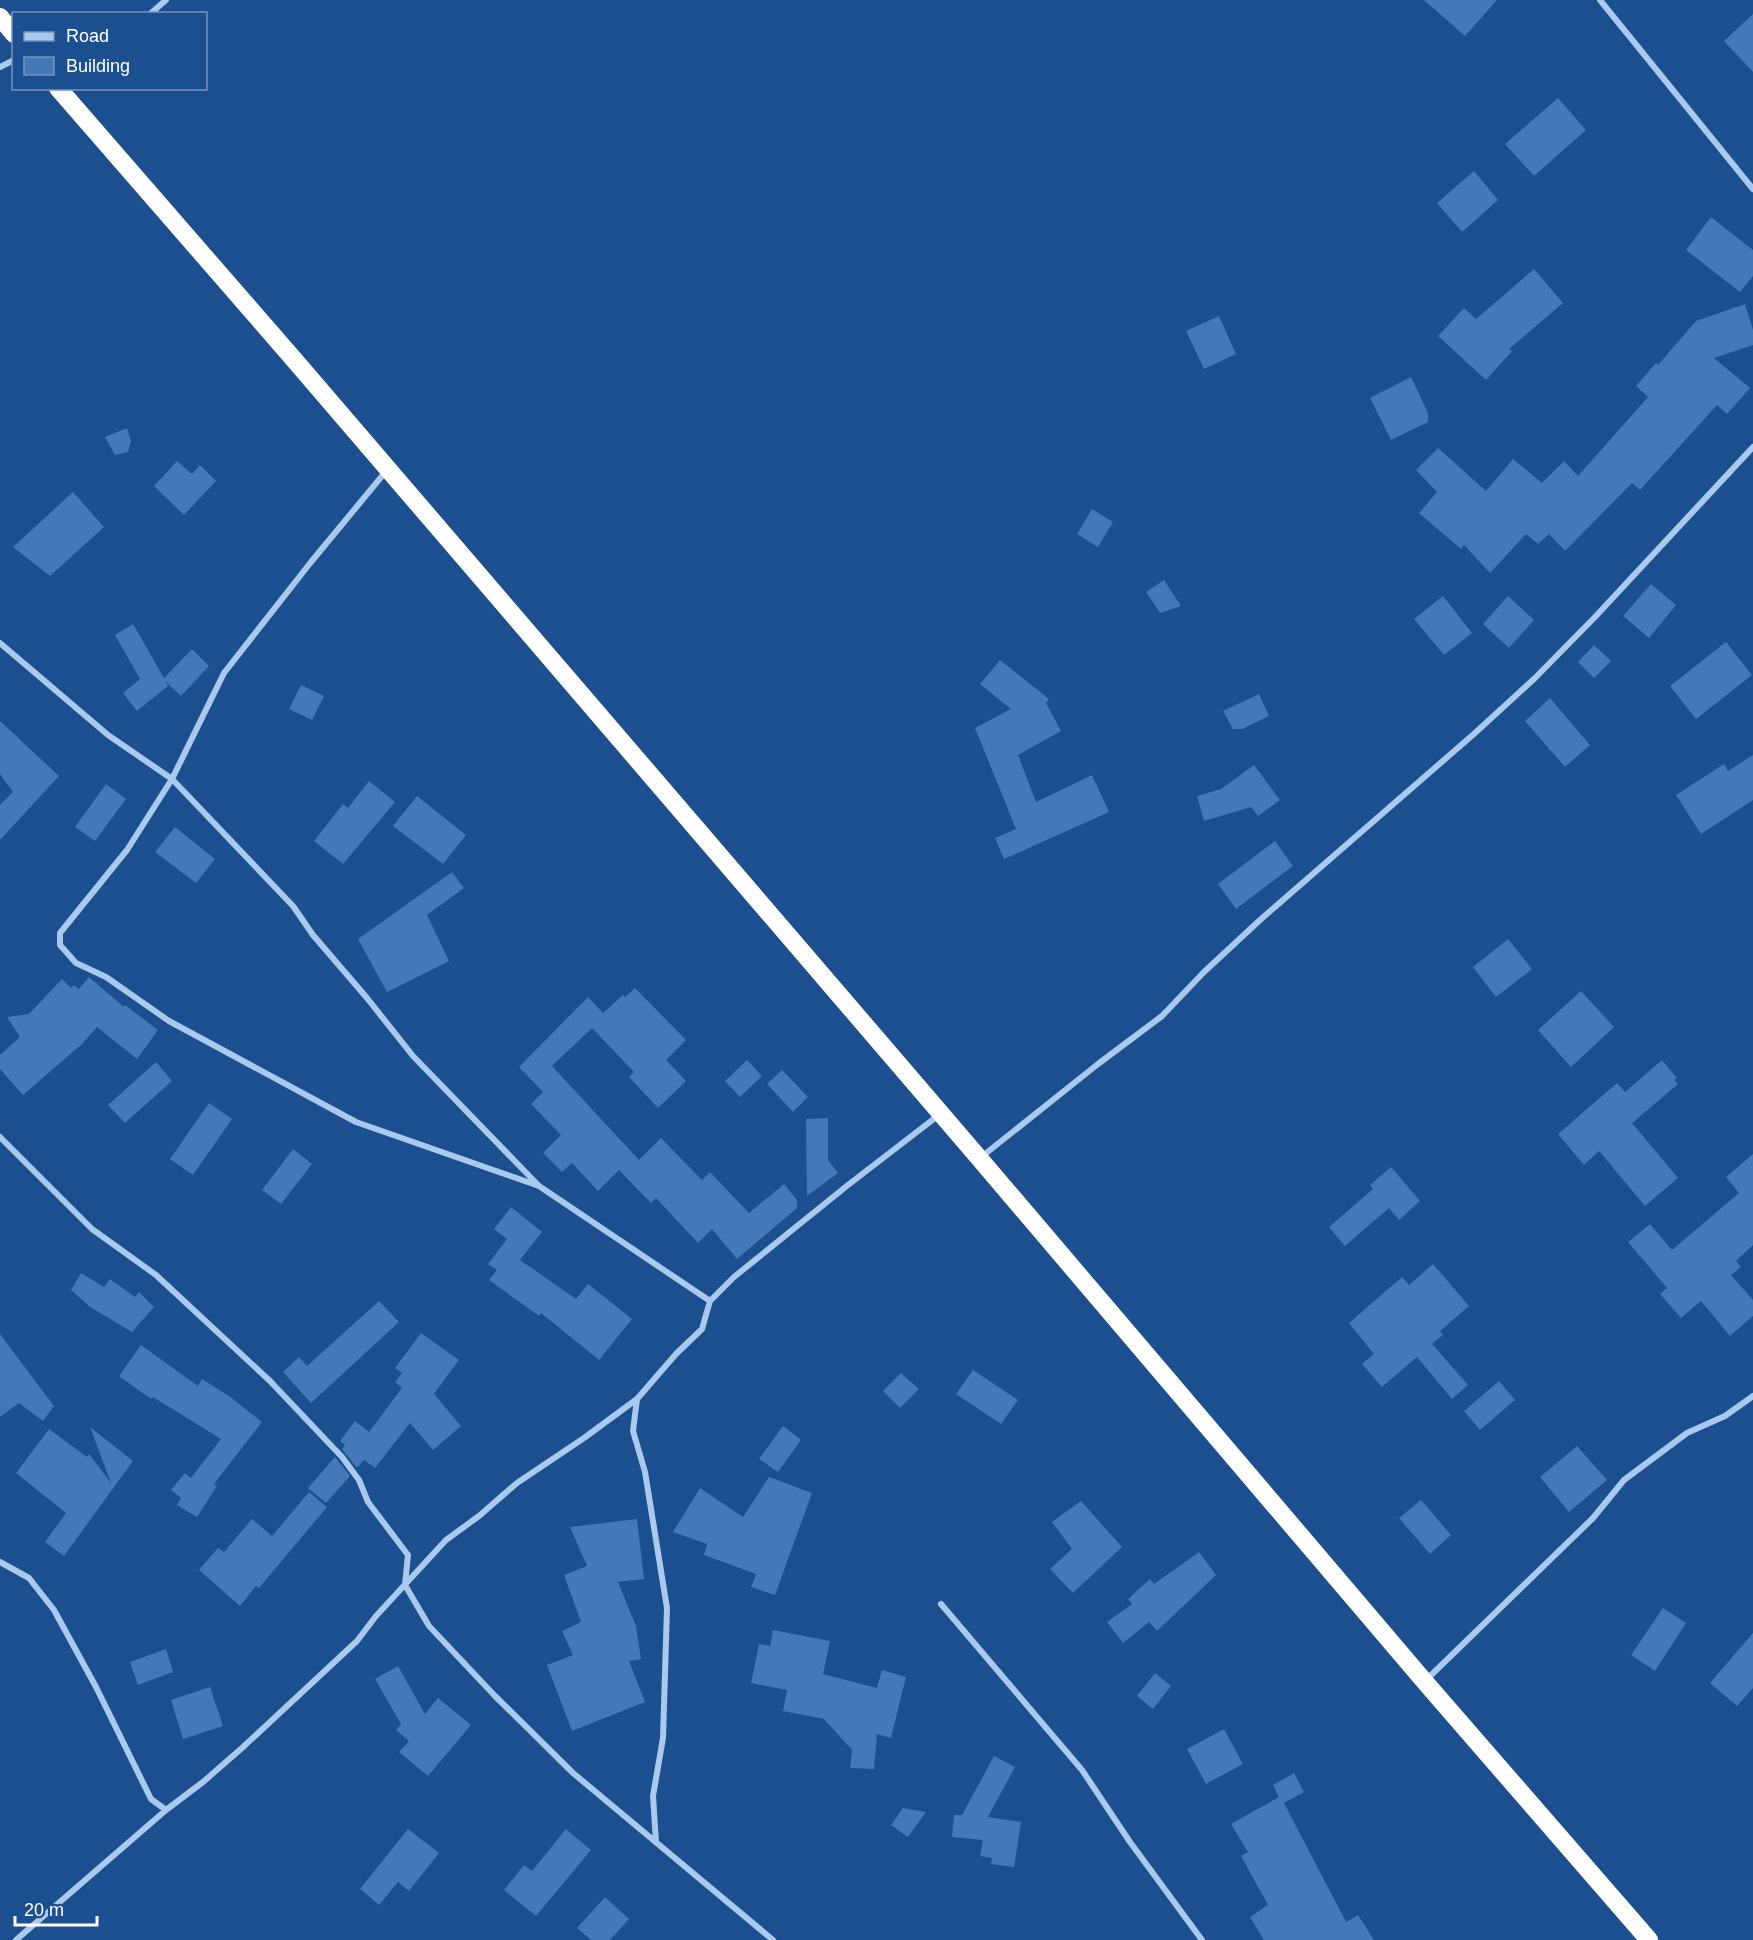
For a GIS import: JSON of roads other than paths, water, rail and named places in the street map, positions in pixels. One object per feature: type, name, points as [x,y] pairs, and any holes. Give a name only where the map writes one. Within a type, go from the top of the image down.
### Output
[{"type":"highway","points":[[0,17],[12,32]]},
{"type":"highway","points":[[60,90],[979,1158],[1425,1682],[1649,1940]]},
{"type":"street","points":[[152,12],[166,0]]},
{"type":"street","points":[[1600,0],[1753,189]]},
{"type":"street","points":[[979,1158],[1162,1016],[1236,942],[1535,678],[1753,447]]},
{"type":"street","points":[[388,470],[311,562],[224,673],[172,778],[127,850],[60,933],[60,945],[76,963],[106,977],[169,1021],[356,1122],[539,1186]]},
{"type":"street","points":[[0,643],[108,735],[172,778],[293,906],[313,935],[413,1056],[539,1186],[710,1301]]},
{"type":"street","points":[[16,1940],[166,1810],[235,1755],[357,1641],[376,1616],[446,1540],[479,1516],[517,1483],[637,1399],[676,1354],[702,1329],[710,1301],[776,1242],[941,1114]]},
{"type":"street","points":[[0,1137],[92,1229],[156,1275],[218,1332],[270,1381],[342,1457],[359,1480],[368,1502],[408,1555],[405,1585],[429,1626],[495,1696],[573,1773],[773,1940]]},
{"type":"street","points":[[1425,1682],[1593,1518],[1624,1480],[1687,1433],[1725,1416],[1753,1396]]},
{"type":"street","points":[[637,1399],[633,1431],[645,1472],[667,1608],[663,1738],[653,1796],[656,1842]]},
{"type":"street","points":[[0,1562],[29,1578],[54,1610],[96,1687],[151,1799],[166,1810]]},
{"type":"street","points":[[941,1604],[1082,1770],[1130,1842],[1202,1940]]}]
